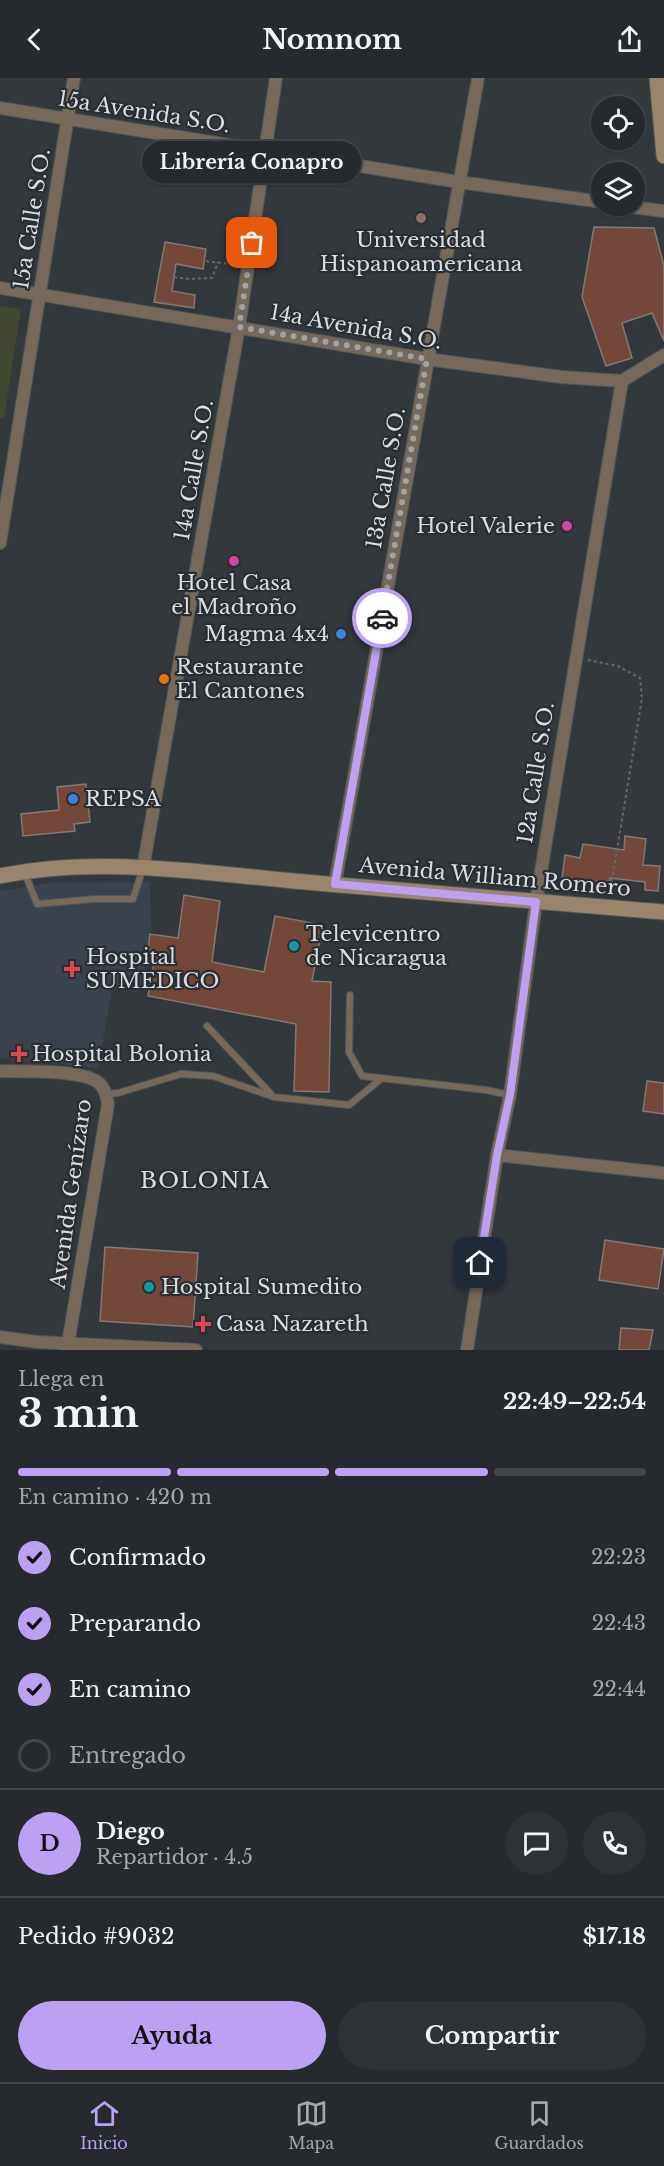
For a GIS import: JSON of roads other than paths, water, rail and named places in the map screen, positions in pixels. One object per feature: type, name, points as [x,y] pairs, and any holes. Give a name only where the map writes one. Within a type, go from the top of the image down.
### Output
[{"type":"main road","points":[[657,78],[664,156]]},
{"type":"main road","name":"Avenida William Romero","points":[[0,876],[24,871],[74,867],[143,868],[664,912]]},
{"type":"street","name":"15a Calle S.O.","points":[[0,543],[74,78]]},
{"type":"street","name":"14a Calle S.O.","points":[[143,868],[239,327],[276,78]]},
{"type":"street","name":"13a Calle S.O.","points":[[335,884],[478,78]]},
{"type":"street","name":"15a Avenida S.O.","points":[[0,108],[459,182],[591,200]]},
{"type":"street","points":[[645,209],[664,211]]},
{"type":"street","name":"14a Avenida S.O.","points":[[0,288],[427,359],[561,377],[622,381]]},
{"type":"street","points":[[622,381],[664,355]]},
{"type":"street","name":"12a Calle S.O.","points":[[467,1350],[497,1155],[510,1095],[536,902],[622,381]]},
{"type":"street","name":"Avenida Genízaro","points":[[0,1071],[85,1076],[99,1083],[106,1094],[108,1104],[67,1346]]},
{"type":"street","points":[[497,1155],[664,1173]]},
{"type":"street","points":[[0,1337],[67,1346],[196,1350]]},
{"type":"lane","points":[[24,871],[37,904],[94,899],[133,899],[143,868]]},
{"type":"lane","points":[[350,995],[349,1052],[362,1077],[486,1090],[510,1095]]},
{"type":"lane","points":[[207,1026],[274,1097]]},
{"type":"lane","points":[[106,1094],[118,1093],[181,1074],[213,1076],[274,1097],[349,1105],[381,1078]]},
{"type":"place","name":"Universidad Hispanoamericana","points":[[421,218]]},
{"type":"place","name":"Librería Conapro","points":[[252,243]]},
{"type":"place","name":"Hotel Valerie","points":[[567,526]]},
{"type":"place","name":"Hotel Casa el Madroño","points":[[234,561]]},
{"type":"place","name":"Magma 4x4","points":[[341,634]]},
{"type":"place","name":"Restaurante El Cantones","points":[[164,679]]},
{"type":"place","name":"REPSA","points":[[73,799]]},
{"type":"place","name":"Televicentro de Nicaragua","points":[[294,946]]},
{"type":"place","name":"Hospital SUMEDICO","points":[[72,969]]},
{"type":"place","name":"Hospital Bolonia","points":[[19,1054]]},
{"type":"place","name":"Hospital Sumedito","points":[[149,1287]]},
{"type":"place","name":"Casa Nazareth","points":[[203,1324]]},
{"type":"district","name":"BOLONIA","points":[[205,1180]]}]
